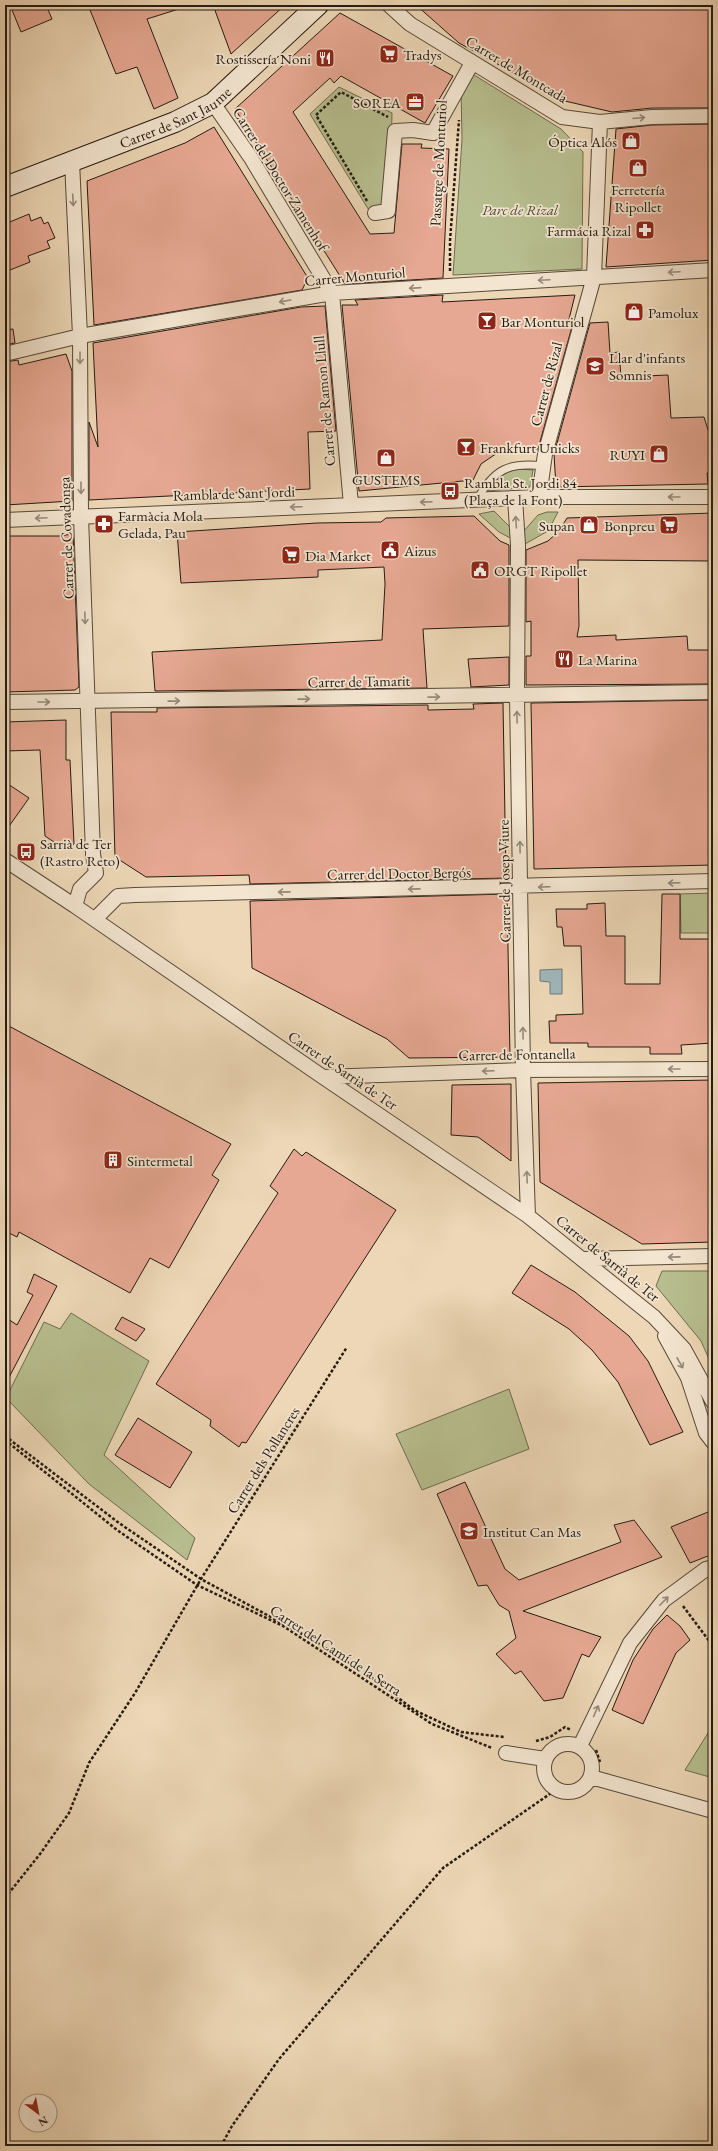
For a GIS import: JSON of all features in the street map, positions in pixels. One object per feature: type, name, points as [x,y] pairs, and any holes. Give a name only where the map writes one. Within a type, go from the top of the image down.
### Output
[{"type":"street","name":"Carrer de Sant Jaume","points":[[5,187],[175,122],[213,103],[318,5]]},
{"type":"street","name":"Carrer de Montcada","points":[[389,5],[410,24],[562,117],[600,122],[652,117],[713,116]]},
{"type":"street","name":"Passatge de Monturiol","points":[[375,213],[388,211],[395,131],[413,130],[433,133],[472,62]]},
{"type":"street","name":"Carrer del Doctor Zamenhof","points":[[213,103],[251,158],[332,293]]},
{"type":"street","name":"Carrer de Rizal","points":[[539,497],[543,466],[594,277],[600,122]]},
{"type":"street","name":"Carrer de Covadonga","points":[[72,161],[80,336],[81,516],[93,854],[96,873],[80,889],[75,906]]},
{"type":"street","name":"Carrer Monturiol","points":[[5,354],[80,336],[332,293],[713,270]]},
{"type":"street","name":"Carrer de Ramon Llull","points":[[332,293],[350,505]]},
{"type":"street","name":"Rambla de Sant Jordi","points":[[5,520],[539,497],[713,496]]},
{"type":"street","name":"Carrer de Josep Viure","points":[[515,498],[518,546],[517,696],[522,887],[523,1070],[528,1216]]},
{"type":"street","name":"Carrer de Tamarit","points":[[5,702],[517,696],[713,692]]},
{"type":"street","name":"Carrer de Sarrià de Ter","points":[[5,860],[75,906],[322,1077],[528,1216],[654,1317],[684,1349],[713,1402]]},
{"type":"street","name":"Carrer del Doctor Bergós","points":[[95,920],[118,896],[713,881]]},
{"type":"street","name":"Carrer de Fontanella","points":[[322,1077],[523,1070],[713,1069]]},
{"type":"street","points":[[583,1259],[713,1256]]},
{"type":"street","name":"Carrer de Sarrià de Ter","points":[[654,1317],[688,1378],[706,1433],[713,1442]]},
{"type":"street","points":[[582,1741],[592,1763],[591,1777],[586,1784],[573,1792],[557,1789],[552,1785],[544,1773],[546,1759],[556,1747],[582,1741],[630,1643],[664,1600],[706,1569],[713,1567]]},
{"type":"street","points":[[506,1753],[546,1759]]},
{"type":"street","points":[[591,1777],[713,1811]]},
{"type":"lane","points":[[471,500],[490,480],[509,466],[526,464],[543,466]]},
{"type":"path","name":"Passatge de Monturiol","points":[[375,213],[316,115],[341,92],[413,130]]},
{"type":"path","name":"Passatge de Monturiol","points":[[450,286],[450,241],[459,115]]},
{"type":"path","name":"Carrer dels Pollancres","points":[[5,1898],[40,1854],[69,1813],[86,1769],[135,1693],[197,1585],[347,1348]]},
{"type":"path","points":[[5,1436],[119,1524],[201,1579],[313,1640],[375,1680],[414,1710],[460,1732],[509,1738]]},
{"type":"path","name":"Carrer del Camí de la Serra","points":[[5,1440],[117,1530],[197,1585],[283,1626],[432,1724],[506,1753]]},
{"type":"path","points":[[674,1592],[713,1646]]},
{"type":"path","points":[[532,1742],[550,1736],[565,1727],[582,1741],[594,1742],[600,1762],[604,1766]]},
{"type":"path","points":[[221,2146],[232,2126],[279,2059],[443,1868],[557,1789]]},
{"type":"green space","name":"Parc de Rizal","points":[[471,73],[561,129],[583,152],[582,269],[453,275],[462,139],[461,89]]},
{"type":"green space","points":[[339,87],[392,113],[390,208],[370,212],[310,114]]},
{"type":"green space","points":[[520,469],[533,470],[530,487],[488,491],[494,482],[505,473]]},
{"type":"green space","points":[[494,511],[510,527],[512,539],[499,532],[479,514]]},
{"type":"green space","points":[[547,512],[558,512],[548,531],[525,544],[523,532],[538,515]]},
{"type":"green space","points":[[713,893],[713,933],[681,933],[680,894]]},
{"type":"green space","points":[[662,1271],[713,1271],[713,1368],[701,1341],[656,1286]]},
{"type":"green space","points":[[71,1313],[149,1361],[104,1455],[195,1538],[187,1560],[89,1484],[6,1398],[44,1322],[60,1329]]},
{"type":"green space","points":[[509,1389],[529,1449],[422,1490],[396,1434]]},
{"type":"green space","points":[[713,1725],[713,1778],[685,1770]]},
{"type":"water","points":[[562,969],[562,994],[550,994],[550,982],[540,981],[540,970]]},
{"type":"building","points":[[10,5],[46,5],[52,19],[21,32]]},
{"type":"building","points":[[88,5],[181,5],[182,8],[147,19],[178,98],[154,109],[137,67],[116,74]]},
{"type":"building","points":[[213,5],[285,5],[231,54]]},
{"type":"building","points":[[416,5],[713,5],[713,108],[652,108],[612,112],[565,101],[459,43]]},
{"type":"building","points":[[340,13],[453,76],[425,123],[341,76],[334,83],[330,78],[293,112],[370,234],[394,233],[402,144],[422,144],[421,148],[449,149],[443,278],[345,284],[235,109]]},
{"type":"building","points":[[713,124],[713,260],[606,267],[616,129],[652,125]]},
{"type":"building","points":[[214,127],[308,278],[302,290],[94,325],[87,181],[185,143]]},
{"type":"building","points":[[29,214],[31,221],[41,217],[44,224],[48,222],[55,238],[47,241],[50,248],[28,256],[30,262],[5,272],[5,224]]},
{"type":"building","points":[[443,295],[442,302],[575,295],[568,323],[573,323],[538,449],[506,447],[481,464],[473,480],[359,491],[342,305],[358,305],[355,300]]},
{"type":"building","points":[[325,306],[336,431],[308,432],[310,489],[89,500],[89,422],[98,447],[93,343],[301,307]]},
{"type":"building","points":[[608,322],[610,353],[619,352],[621,377],[668,375],[671,418],[704,417],[708,430],[713,430],[713,472],[707,473],[708,484],[556,487],[554,454],[590,323]]},
{"type":"building","points":[[13,329],[15,343],[5,345],[5,330]]},
{"type":"building","points":[[66,354],[72,371],[72,501],[5,505],[5,362],[18,360],[19,365]]},
{"type":"building","points":[[713,513],[713,561],[578,560],[579,626],[577,637],[616,635],[616,640],[687,636],[688,650],[713,650],[713,684],[526,685],[526,656],[531,656],[531,621],[526,622],[526,550],[548,541],[559,531],[567,518]]},
{"type":"building","points":[[474,516],[500,541],[509,545],[509,626],[423,629],[427,688],[155,691],[152,652],[382,640],[385,584],[384,567],[318,570],[318,577],[181,583],[177,532],[317,523],[381,522],[386,518]]},
{"type":"building","points":[[73,534],[79,687],[75,690],[5,692],[5,536],[59,536]]},
{"type":"building","points":[[509,657],[509,685],[471,687],[468,659]]},
{"type":"building","points":[[713,700],[713,865],[534,869],[531,703]]},
{"type":"building","points":[[503,703],[506,878],[250,884],[249,875],[146,877],[115,857],[111,712],[157,712],[157,708],[428,705],[428,710],[474,709],[473,704]]},
{"type":"building","points":[[66,720],[66,760],[70,760],[74,844],[66,850],[45,836],[40,750],[5,751],[5,722]]},
{"type":"building","points":[[5,782],[29,798],[5,832]]},
{"type":"building","points":[[507,894],[510,1057],[409,1058],[387,1039],[252,968],[250,901]]},
{"type":"building","points":[[662,894],[680,894],[680,939],[713,939],[713,1043],[681,1045],[682,1054],[650,1054],[650,1047],[588,1047],[588,1043],[550,1043],[549,1021],[556,1021],[556,1015],[583,1014],[581,946],[564,946],[562,927],[557,927],[556,909],[587,909],[587,904],[605,903],[606,936],[625,936],[625,984],[660,984]]},
{"type":"building","name":"Sintermetal","points":[[5,1024],[231,1144],[212,1175],[219,1180],[169,1268],[150,1258],[130,1293],[19,1232],[17,1237],[5,1231]]},
{"type":"building","points":[[713,1080],[713,1242],[642,1244],[540,1182],[538,1083]]},
{"type":"building","points":[[511,1084],[511,1161],[478,1137],[451,1135],[452,1085]]},
{"type":"building","points":[[294,1149],[302,1156],[306,1152],[396,1210],[246,1443],[242,1442],[239,1447],[210,1426],[211,1420],[156,1384],[278,1193],[270,1186]]},
{"type":"building","points":[[531,1265],[575,1292],[629,1336],[648,1361],[683,1432],[650,1445],[618,1382],[592,1350],[569,1329],[512,1293]]},
{"type":"building","points":[[34,1274],[57,1286],[5,1385],[5,1317],[17,1325],[33,1295],[27,1292]]},
{"type":"building","points":[[122,1317],[145,1329],[136,1341],[115,1329]]},
{"type":"building","points":[[138,1418],[192,1452],[170,1488],[115,1455]]},
{"type":"building","points":[[465,1482],[505,1569],[519,1580],[621,1542],[614,1525],[634,1520],[662,1557],[523,1611],[601,1637],[589,1657],[582,1654],[563,1698],[544,1701],[521,1671],[515,1674],[496,1654],[516,1638],[509,1611],[499,1605],[487,1585],[478,1586],[437,1494]]},
{"type":"building","points":[[713,1510],[713,1554],[690,1563],[671,1527]]},
{"type":"building","points":[[667,1615],[680,1626],[690,1640],[676,1653],[643,1724],[612,1710],[633,1660],[653,1629]]},
{"type":"place","name":"Tradys","points":[[389,54]]},
{"type":"place","name":"Rostissería Noni","points":[[325,58]]},
{"type":"place","name":"SOREA","points":[[415,102]]},
{"type":"place","name":"Óptica Alós","points":[[631,141]]},
{"type":"place","name":"Ferretería Ripollet","points":[[638,168]]},
{"type":"place","name":"Farmácia Rizal","points":[[645,230]]},
{"type":"place","name":"Pamolux","points":[[634,312]]},
{"type":"place","name":"Bar Monturiol","points":[[487,321]]},
{"type":"place","name":"Llar d'infants Somnis","points":[[595,366]]},
{"type":"place","name":"Frankfurt Unicks","points":[[466,447]]},
{"type":"place","name":"RUYI","points":[[659,454]]},
{"type":"place","name":"GUSTEMS","points":[[386,458]]},
{"type":"place","name":"Rambla St. Jordi 84 (Plaça de la Font)","points":[[450,491]]},
{"type":"place","name":"Farmàcia Mola Gelada, Pau","points":[[104,524]]},
{"type":"place","name":"Supan","points":[[589,525]]},
{"type":"place","name":"Bonpreu","points":[[669,525]]},
{"type":"place","name":"Aizus","points":[[390,550]]},
{"type":"place","name":"Dia Market","points":[[291,555]]},
{"type":"place","name":"ORGT Ripollet","points":[[480,570]]},
{"type":"place","name":"La Marina","points":[[564,659]]},
{"type":"place","name":"Sarrià de Ter (Rastro Reto)","points":[[26,852]]},
{"type":"place","name":"Sintermetal","points":[[113,1160]]},
{"type":"place","name":"Institut Can Mas","points":[[469,1531]]}]
